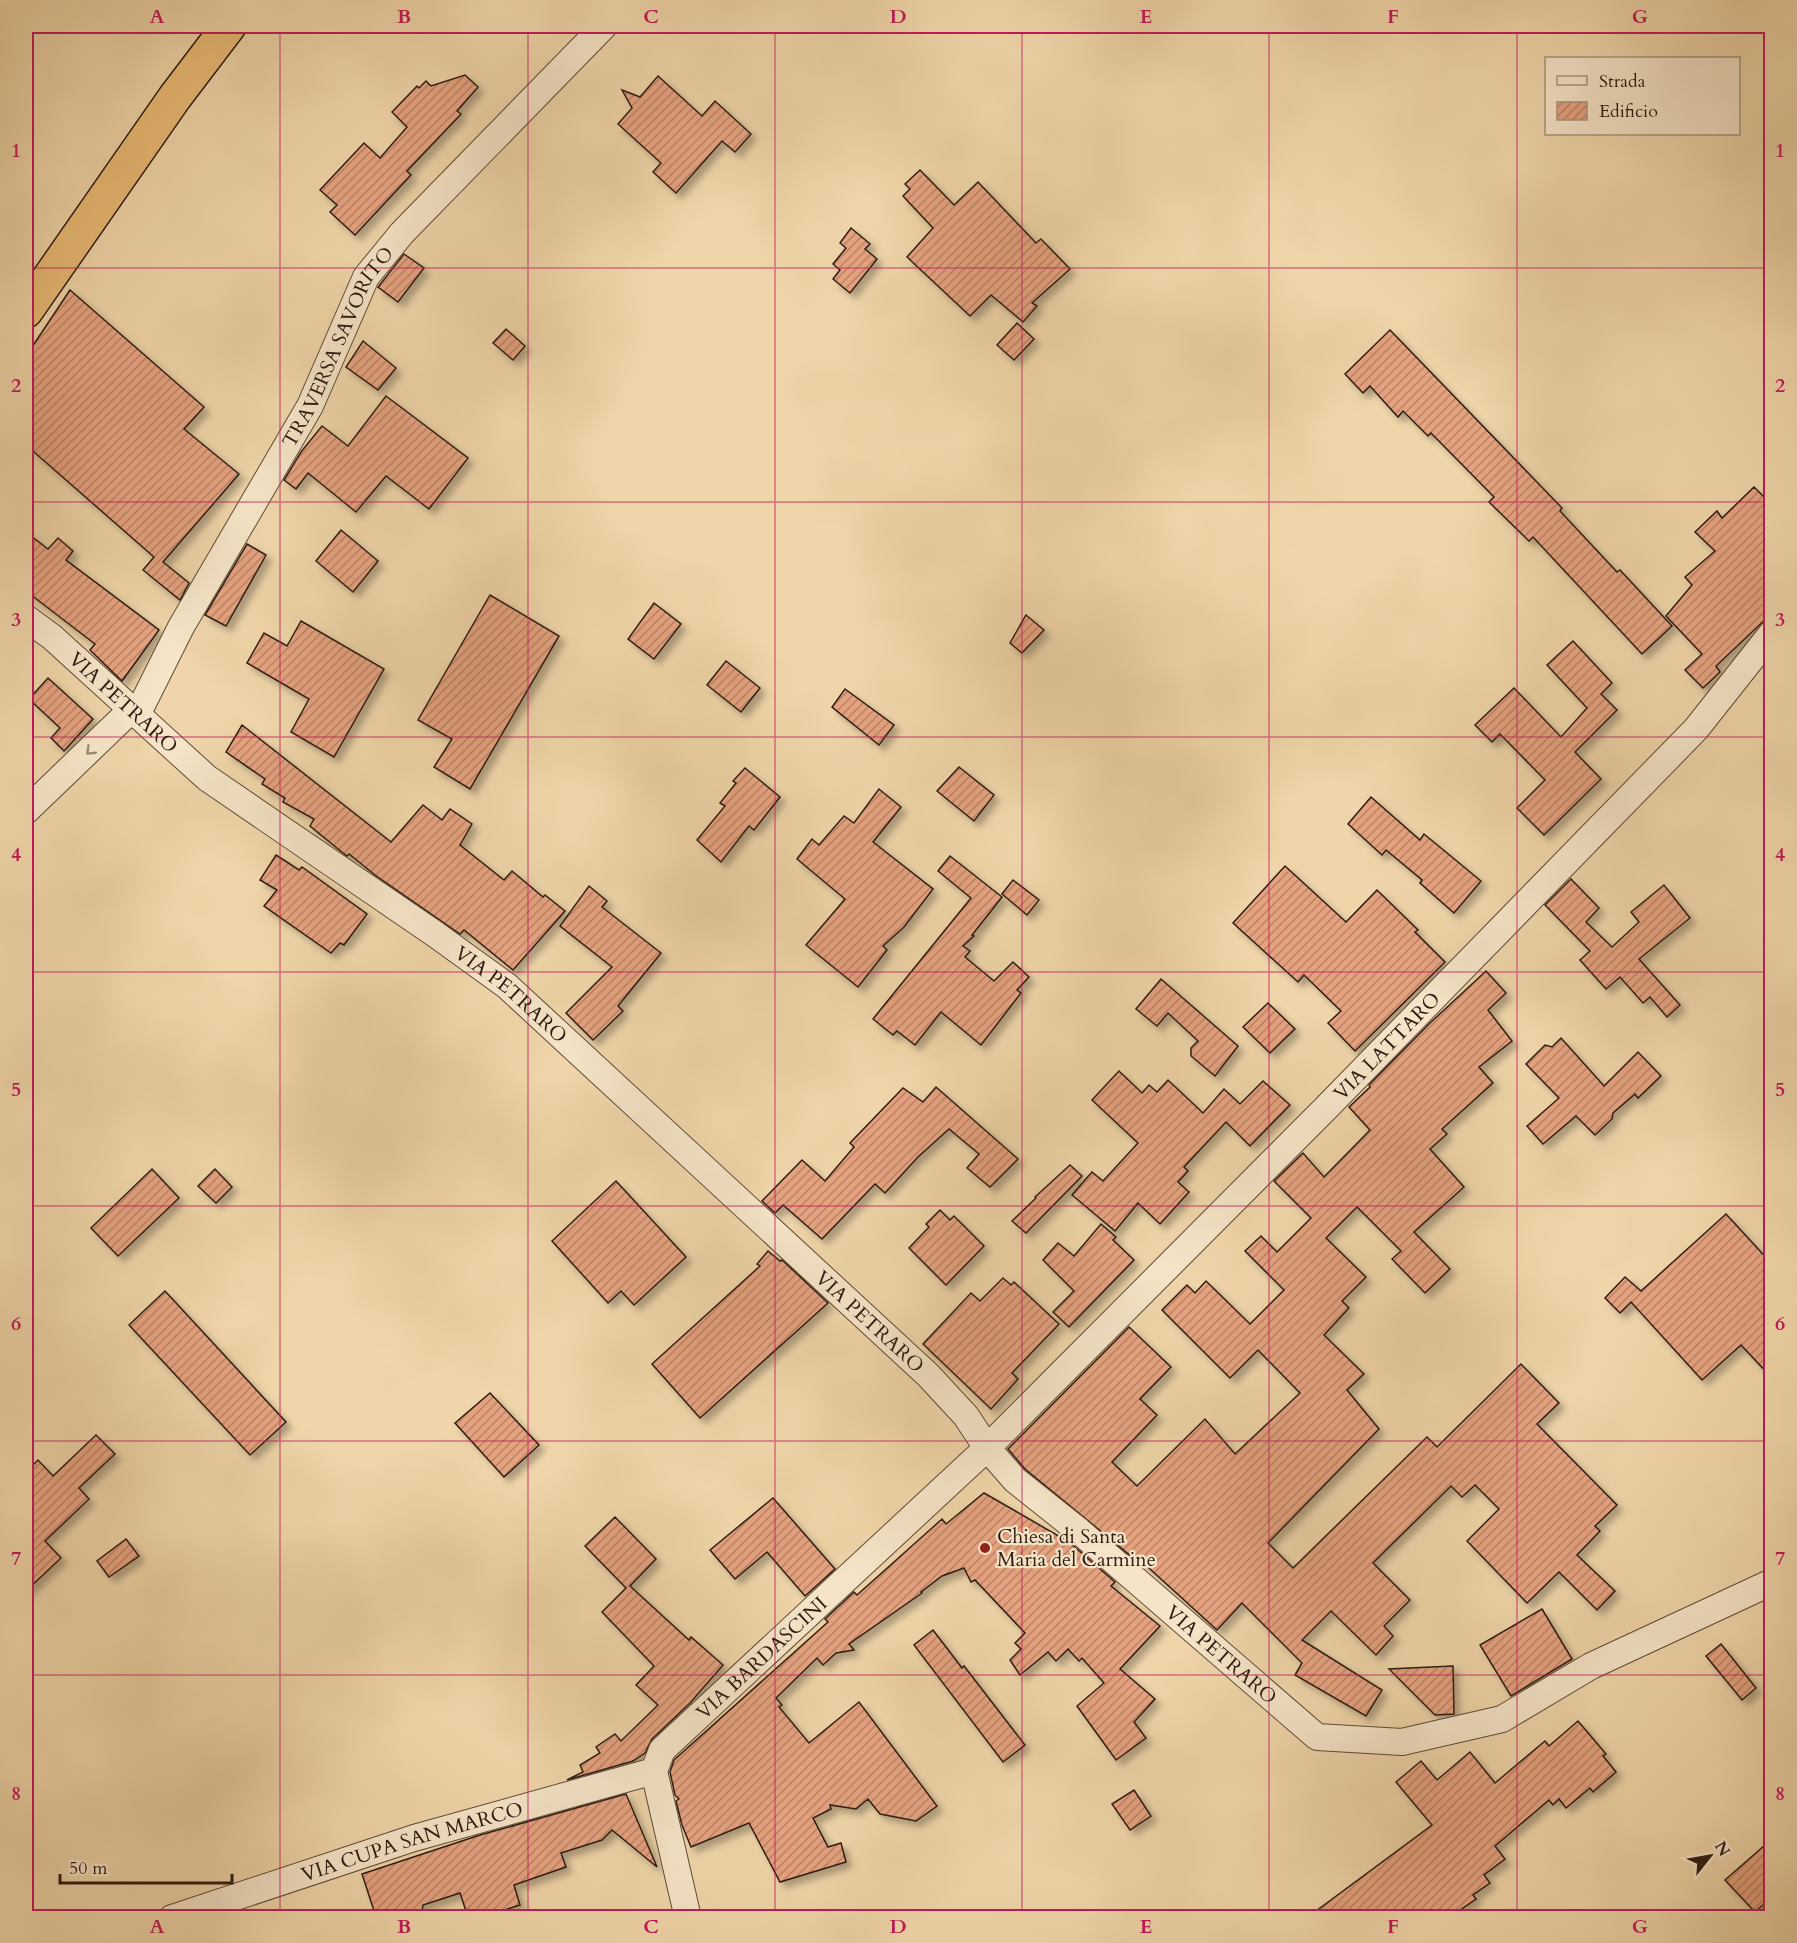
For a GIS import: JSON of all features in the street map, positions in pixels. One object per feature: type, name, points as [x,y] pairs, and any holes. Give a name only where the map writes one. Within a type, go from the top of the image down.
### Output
[{"type":"highway","points":[[26,311],[175,97],[229,26]]},
{"type":"street","name":"TRAVERSA SAVORITO","points":[[26,811],[134,712],[309,406],[366,277],[402,234],[604,26]]},
{"type":"street","name":"VIA PETRARO","points":[[26,618],[52,638],[207,778],[507,986],[928,1375],[966,1416],[987,1448],[1015,1480],[1079,1531],[1317,1737],[1402,1742],[1502,1719],[1592,1666],[1772,1582]]},
{"type":"street","name":"VIA LATTARO","points":[[987,1448],[1349,1084],[1696,729],[1772,633]]},
{"type":"street","name":"VIA BARDASCINI","points":[[654,1771],[662,1750],[987,1448]]},
{"type":"street","name":"VIA CUPA SAN MARCO","points":[[172,1917],[414,1838],[654,1771]]},
{"type":"street","points":[[654,1771],[688,1917]]},
{"type":"building","points":[[465,75],[478,87],[457,111],[461,114],[407,171],[411,175],[355,235],[330,212],[337,205],[320,190],[364,143],[380,158],[407,127],[392,112],[417,86],[419,88],[426,81],[431,86]]},
{"type":"building","points":[[658,76],[702,116],[715,101],[751,134],[735,152],[722,141],[676,193],[653,172],[661,163],[618,124],[632,108],[622,90],[640,97]]},
{"type":"building","points":[[920,170],[954,205],[978,182],[1036,243],[1041,239],[1070,269],[1032,303],[1037,306],[1023,322],[991,295],[970,316],[907,257],[933,228],[903,196],[910,189],[905,184]]},
{"type":"building","points":[[851,228],[870,244],[865,249],[877,259],[850,293],[833,279],[840,270],[833,264],[846,248],[840,243]]},
{"type":"building","points":[[404,254],[424,268],[398,302],[378,287]]},
{"type":"building","points":[[70,290],[204,407],[184,429],[239,474],[163,562],[189,583],[180,600],[143,570],[154,557],[26,445],[26,356]]},
{"type":"building","points":[[1017,323],[1034,339],[1014,360],[997,345]]},
{"type":"building","points":[[506,329],[525,346],[513,360],[493,343]]},
{"type":"building","points":[[1390,330],[1562,508],[1560,511],[1617,572],[1620,570],[1672,626],[1642,654],[1533,537],[1529,541],[1489,502],[1494,497],[1431,433],[1428,436],[1403,411],[1398,417],[1370,386],[1363,393],[1345,374]]},
{"type":"building","points":[[363,341],[396,368],[378,390],[346,367]]},
{"type":"building","points":[[386,396],[468,458],[429,509],[386,476],[356,512],[308,473],[296,489],[284,480],[301,452],[322,426],[348,446]]},
{"type":"building","points":[[1754,487],[1772,505],[1772,613],[1716,666],[1720,672],[1703,688],[1685,670],[1702,654],[1666,616],[1692,585],[1685,577],[1715,551],[1695,532],[1717,511],[1722,518]]},
{"type":"building","points":[[341,530],[378,561],[353,592],[316,561]]},
{"type":"building","points":[[26,532],[48,549],[58,538],[73,551],[66,560],[159,630],[122,681],[90,650],[95,644],[26,591]]},
{"type":"building","points":[[247,544],[266,555],[226,626],[205,615]]},
{"type":"building","points":[[490,595],[559,636],[470,789],[434,767],[452,739],[418,720]]},
{"type":"building","points":[[654,603],[681,624],[654,659],[628,639]]},
{"type":"building","points":[[1026,615],[1044,630],[1022,653],[1010,643]]},
{"type":"building","points":[[301,621],[384,669],[334,757],[291,732],[309,699],[247,663],[264,633],[287,646]]},
{"type":"building","points":[[1573,641],[1612,683],[1601,694],[1617,710],[1575,752],[1601,779],[1544,835],[1517,808],[1545,780],[1500,734],[1492,742],[1475,725],[1514,688],[1561,737],[1587,708],[1547,665]]},
{"type":"building","points":[[726,661],[760,688],[741,712],[707,685]]},
{"type":"building","points":[[48,678],[93,719],[64,751],[51,738],[60,728],[29,699]]},
{"type":"building","points":[[845,689],[894,725],[879,745],[832,707]]},
{"type":"building","points":[[242,725],[391,842],[423,805],[442,820],[450,809],[472,824],[460,845],[504,880],[512,871],[543,897],[545,895],[565,911],[513,970],[464,930],[460,934],[375,875],[349,854],[347,856],[343,853],[310,826],[314,819],[283,802],[285,798],[262,784],[265,779],[226,752]]},
{"type":"building","points":[[959,767],[994,795],[974,821],[937,791]]},
{"type":"building","points":[[745,768],[780,797],[754,830],[749,826],[721,862],[697,840],[725,806],[720,803],[736,783],[733,781]]},
{"type":"building","points":[[879,789],[901,807],[873,842],[933,889],[904,927],[883,946],[887,950],[858,987],[806,945],[845,899],[797,859],[812,839],[819,845],[844,816],[854,823]]},
{"type":"building","points":[[1371,797],[1420,840],[1424,834],[1481,881],[1454,913],[1420,883],[1422,880],[1386,850],[1382,855],[1348,824]]},
{"type":"building","points":[[276,855],[299,870],[302,867],[367,914],[344,945],[340,943],[331,953],[264,906],[277,890],[260,880]]},
{"type":"building","points":[[950,856],[1002,897],[972,935],[974,936],[963,946],[970,951],[965,957],[994,981],[1013,962],[1029,977],[1017,990],[1021,993],[981,1045],[941,1012],[915,1045],[897,1031],[893,1035],[873,1019],[971,898],[938,871]]},
{"type":"building","points":[[1285,866],[1346,922],[1377,890],[1418,930],[1415,932],[1445,962],[1355,1051],[1328,1023],[1341,1011],[1304,975],[1298,982],[1233,923]]},
{"type":"building","points":[[1571,879],[1599,908],[1586,922],[1612,947],[1639,922],[1631,912],[1664,885],[1690,918],[1639,959],[1680,1005],[1667,1017],[1650,997],[1643,1003],[1620,977],[1606,989],[1580,960],[1590,951],[1545,905]]},
{"type":"building","points":[[1013,880],[1039,900],[1027,915],[1002,894]]},
{"type":"building","points":[[589,886],[607,901],[602,907],[661,953],[618,1006],[623,1011],[593,1040],[566,1013],[612,967],[560,926]]},
{"type":"building","points":[[1486,971],[1506,993],[1488,1010],[1512,1041],[1479,1067],[1493,1083],[1442,1129],[1447,1134],[1430,1149],[1464,1187],[1414,1232],[1450,1269],[1425,1293],[1392,1259],[1401,1251],[1357,1207],[1326,1238],[1366,1277],[1342,1301],[1349,1308],[1324,1335],[1364,1374],[1347,1390],[1379,1429],[1268,1543],[1293,1568],[1427,1437],[1437,1447],[1521,1364],[1559,1403],[1537,1424],[1617,1505],[1595,1526],[1600,1531],[1577,1555],[1615,1591],[1597,1610],[1559,1572],[1527,1603],[1467,1541],[1499,1509],[1475,1485],[1462,1497],[1451,1486],[1373,1563],[1410,1600],[1384,1626],[1393,1636],[1376,1655],[1331,1611],[1302,1640],[1382,1690],[1366,1716],[1295,1675],[1302,1663],[1242,1603],[1217,1630],[1139,1559],[1137,1561],[1025,1469],[1008,1449],[1129,1327],[1171,1367],[1140,1399],[1157,1415],[1112,1462],[1137,1486],[1205,1419],[1235,1454],[1300,1393],[1258,1350],[1230,1378],[1162,1310],[1187,1285],[1195,1293],[1206,1281],[1250,1324],[1284,1290],[1245,1251],[1261,1236],[1277,1252],[1311,1218],[1274,1181],[1303,1153],[1324,1177],[1370,1130],[1349,1107],[1430,1023]]},
{"type":"building","points":[[1161,979],[1238,1046],[1215,1076],[1191,1056],[1191,1048],[1198,1041],[1168,1013],[1157,1026],[1136,1009]]},
{"type":"building","points":[[1268,1003],[1295,1029],[1270,1053],[1243,1027]]},
{"type":"building","points":[[1561,1038],[1604,1086],[1638,1052],[1661,1076],[1638,1098],[1635,1094],[1613,1113],[1612,1119],[1595,1135],[1576,1116],[1543,1144],[1527,1126],[1559,1098],[1526,1064],[1545,1045],[1552,1047]]},
{"type":"building","points":[[1119,1071],[1142,1093],[1149,1085],[1157,1092],[1168,1080],[1203,1113],[1224,1089],[1240,1104],[1263,1081],[1290,1105],[1250,1146],[1226,1122],[1184,1167],[1188,1171],[1178,1182],[1189,1192],[1160,1224],[1138,1203],[1115,1231],[1072,1195],[1092,1172],[1103,1181],[1138,1143],[1092,1100]]},
{"type":"building","points":[[936,1087],[1018,1159],[990,1187],[967,1168],[979,1154],[949,1129],[918,1157],[885,1193],[875,1184],[822,1239],[783,1205],[775,1213],[762,1201],[802,1160],[825,1181],[854,1147],[850,1143],[903,1088],[923,1102]]},
{"type":"building","points":[[1070,1165],[1082,1176],[1026,1233],[1012,1221]]},
{"type":"building","points":[[152,1169],[179,1198],[118,1256],[91,1228]]},
{"type":"building","points":[[215,1169],[232,1187],[216,1203],[198,1186]]},
{"type":"building","points":[[616,1181],[686,1257],[634,1305],[621,1291],[608,1303],[552,1241]]},
{"type":"building","points":[[940,1210],[950,1220],[954,1216],[984,1246],[946,1285],[909,1248],[929,1227],[926,1224]]},
{"type":"building","points":[[1726,1214],[1772,1264],[1772,1378],[1741,1345],[1702,1380],[1631,1302],[1620,1313],[1605,1298],[1625,1277],[1641,1291]]},
{"type":"building","points":[[1101,1224],[1116,1237],[1113,1240],[1134,1260],[1069,1327],[1053,1312],[1074,1291],[1043,1260],[1058,1243],[1074,1256]]},
{"type":"building","points":[[768,1251],[780,1261],[782,1260],[828,1303],[700,1418],[652,1364],[760,1266],[757,1264]]},
{"type":"building","points":[[1003,1278],[1011,1285],[1014,1282],[1059,1324],[1012,1373],[1018,1379],[991,1409],[923,1344],[971,1293],[980,1301]]},
{"type":"building","points":[[165,1291],[286,1422],[250,1455],[129,1325]]},
{"type":"building","points":[[490,1393],[539,1445],[504,1477],[455,1423]]},
{"type":"building","points":[[96,1435],[115,1454],[79,1488],[89,1499],[45,1541],[61,1558],[26,1591],[26,1472],[38,1460],[53,1476]]},
{"type":"building","points":[[984,1493],[1069,1542],[1115,1582],[1111,1586],[1160,1626],[1120,1669],[1155,1699],[1134,1722],[1146,1738],[1116,1760],[1077,1706],[1104,1683],[1082,1658],[1079,1661],[1068,1649],[1056,1661],[1048,1652],[1020,1675],[1010,1660],[1021,1649],[1015,1643],[1025,1633],[975,1580],[971,1582],[964,1568],[942,1576],[922,1593],[849,1644],[854,1650],[836,1653],[823,1665],[817,1658],[776,1698],[782,1705],[779,1707],[809,1743],[859,1702],[937,1806],[916,1821],[880,1814],[868,1799],[856,1809],[830,1805],[831,1809],[813,1818],[828,1847],[841,1843],[846,1862],[780,1882],[749,1823],[691,1847],[682,1825],[676,1801],[679,1799],[675,1795],[670,1772],[674,1760],[828,1622],[825,1619],[854,1592],[857,1595],[942,1519],[946,1524]]},
{"type":"building","points":[[773,1498],[835,1569],[805,1596],[767,1552],[735,1579],[710,1550]]},
{"type":"building","points":[[615,1517],[656,1559],[630,1586],[689,1640],[691,1637],[723,1665],[690,1703],[652,1739],[645,1753],[633,1761],[567,1780],[583,1772],[580,1765],[600,1753],[596,1747],[615,1734],[621,1741],[658,1705],[636,1685],[654,1666],[602,1612],[626,1588],[585,1546]]},
{"type":"building","points":[[126,1539],[139,1556],[109,1577],[97,1561]]},
{"type":"building","points":[[1542,1609],[1572,1659],[1511,1696],[1480,1645]]},
{"type":"building","points":[[933,1630],[1025,1745],[1003,1762],[914,1645]]},
{"type":"building","points":[[1721,1644],[1756,1688],[1742,1700],[1706,1656]]},
{"type":"building","points":[[1453,1666],[1454,1714],[1435,1715],[1389,1669]]},
{"type":"building","points":[[1578,1721],[1606,1754],[1603,1756],[1616,1772],[1593,1792],[1590,1788],[1566,1808],[1559,1799],[1553,1805],[1549,1800],[1495,1846],[1505,1859],[1484,1875],[1490,1883],[1473,1895],[1476,1899],[1450,1917],[1308,1917],[1432,1825],[1396,1782],[1421,1761],[1437,1780],[1470,1752],[1495,1783],[1545,1741],[1549,1746]]},
{"type":"building","points":[[1134,1790],[1151,1816],[1130,1830],[1112,1804]]},
{"type":"building","points":[[626,1794],[657,1867],[612,1830],[602,1840],[561,1853],[566,1867],[514,1885],[520,1905],[483,1917],[468,1917],[460,1893],[423,1905],[422,1911],[401,1917],[376,1917],[362,1874],[480,1835]]},
{"type":"building","points":[[1772,1839],[1772,1897],[1755,1912],[1725,1880]]},
{"type":"place","name":"Chiesa di Santa Maria del Carmine","points":[[985,1548]]}]
